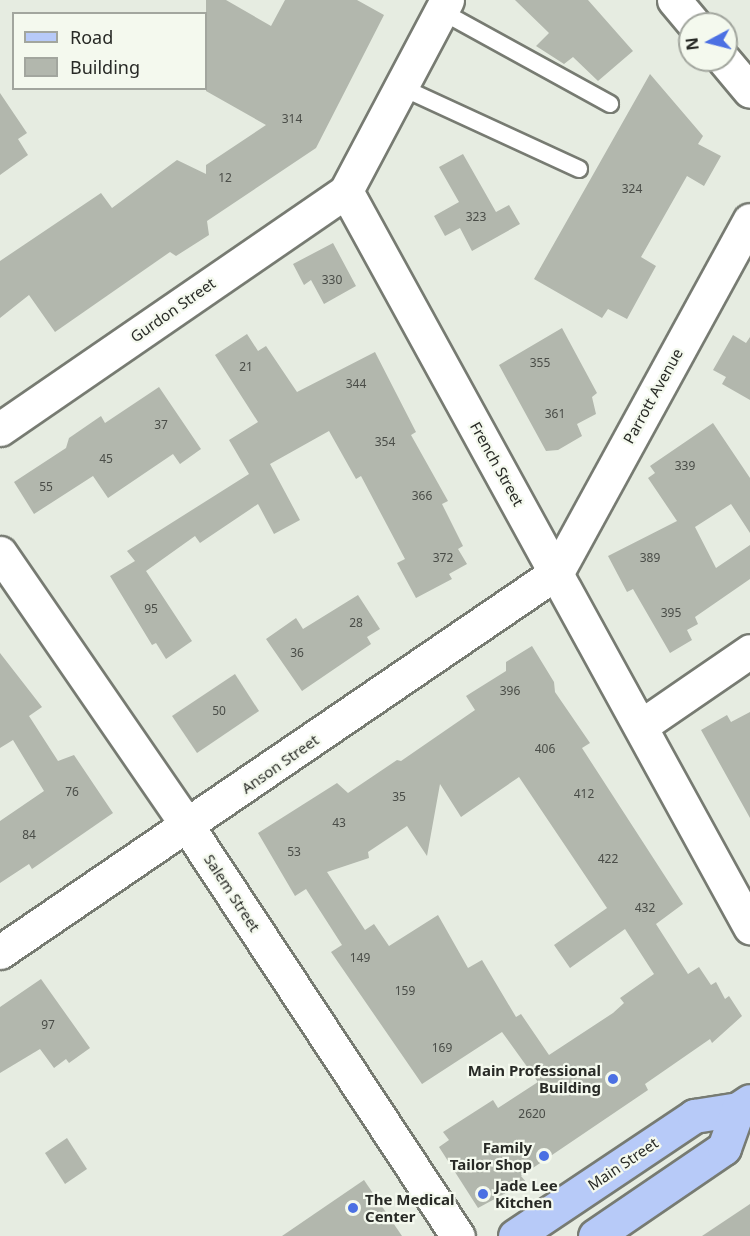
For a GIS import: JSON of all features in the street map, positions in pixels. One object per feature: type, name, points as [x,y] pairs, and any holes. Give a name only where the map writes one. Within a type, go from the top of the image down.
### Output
[{"type":"main road","name":"Main Street","points":[[515,1236],[694,1116],[746,1111]]},
{"type":"main road","name":"Main Street","points":[[594,1236],[724,1148],[746,1111]]},
{"type":"street","points":[[674,0],[684,12]]},
{"type":"street","points":[[346,191],[444,5]]},
{"type":"street","points":[[734,72],[750,91]]},
{"type":"street","name":"Gurdon Street","points":[[0,429],[346,191]]},
{"type":"street","name":"French Street","points":[[346,191],[750,927]]},
{"type":"street","name":"Parrott Avenue","points":[[557,572],[750,220]]},
{"type":"street","name":"Salem Street","points":[[0,553],[189,827],[458,1236]]},
{"type":"street","name":"Anson Street","points":[[0,951],[189,827],[557,572]]},
{"type":"street","points":[[641,726],[750,651]]},
{"type":"lane","points":[[444,5],[610,104]]},
{"type":"lane","points":[[401,87],[579,169]]},
{"type":"building","points":[[206,0],[226,0],[271,26],[285,0],[357,0],[384,15],[316,148],[207,221],[209,235],[176,256],[170,252],[55,332],[29,295],[0,318],[0,261],[101,193],[112,208],[177,160],[206,174],[206,165],[266,125],[206,91]]},
{"type":"building","points":[[515,0],[588,0],[633,51],[598,81],[573,57],[564,64],[536,46],[549,33]]},
{"type":"building","points":[[650,74],[703,136],[698,144],[721,156],[704,186],[687,176],[641,257],[656,266],[627,319],[608,309],[602,318],[534,279]]},
{"type":"building","points":[[0,93],[27,133],[18,139],[28,155],[0,175]]},
{"type":"building","points":[[463,154],[496,212],[509,205],[520,224],[472,251],[460,228],[445,236],[434,216],[459,202],[439,167]]},
{"type":"building","points":[[333,243],[356,286],[324,304],[311,280],[304,285],[293,264]]},
{"type":"building","points":[[562,328],[597,393],[592,397],[596,414],[577,424],[582,436],[558,450],[546,451],[499,365]]},
{"type":"building","points":[[247,334],[258,351],[266,346],[297,392],[375,352],[416,432],[411,435],[448,501],[442,504],[463,546],[458,549],[467,564],[449,574],[452,579],[416,598],[397,563],[405,559],[361,476],[356,479],[329,431],[270,464],[300,520],[274,534],[258,504],[200,543],[195,536],[146,571],[192,641],[166,659],[156,643],[152,645],[110,576],[135,561],[127,551],[249,474],[229,440],[258,422],[215,355]]},
{"type":"building","points":[[733,335],[746,343],[750,337],[750,400],[722,384],[726,377],[713,370]]},
{"type":"building","points":[[159,387],[201,449],[180,464],[173,454],[108,498],[93,476],[34,514],[14,482],[66,448],[69,438],[101,416],[105,423]]},
{"type":"building","points":[[713,423],[750,478],[750,533],[731,504],[695,527],[716,568],[750,545],[750,579],[695,617],[698,624],[687,630],[692,640],[670,653],[633,589],[627,592],[608,556],[677,521],[648,478],[655,473],[650,466]]},
{"type":"building","points":[[358,595],[380,629],[367,637],[371,644],[302,691],[266,639],[296,618],[303,629]]},
{"type":"building","points":[[532,646],[554,682],[555,692],[590,743],[582,748],[683,904],[656,924],[688,974],[699,967],[711,985],[716,982],[725,999],[729,996],[742,1016],[712,1043],[710,1039],[645,1084],[648,1090],[521,1176],[526,1182],[478,1208],[439,1147],[449,1140],[443,1132],[493,1100],[498,1108],[538,1082],[502,1032],[422,1084],[331,952],[342,945],[306,889],[295,896],[258,833],[337,783],[348,793],[397,760],[401,761],[475,710],[466,696],[506,671],[506,662]],"holes":[[[519,777],[607,908],[554,945],[570,968],[625,929],[654,974],[620,998],[624,1003],[613,1013],[549,1055],[521,1014],[516,1017],[482,960],[468,968],[438,915],[389,946],[374,924],[365,930],[327,872],[369,858],[368,852],[407,826],[427,856],[440,784],[461,817]]]},
{"type":"building","points":[[0,653],[42,707],[29,716],[58,761],[74,755],[113,813],[32,869],[29,864],[0,883],[0,821],[44,791],[13,740],[0,748]]},
{"type":"building","points":[[235,674],[259,711],[197,753],[172,716]]},
{"type":"building","points":[[750,712],[750,818],[701,730],[727,715],[731,722]]},
{"type":"building","points":[[41,979],[90,1048],[69,1063],[66,1059],[54,1068],[40,1049],[0,1073],[0,1007]]},
{"type":"building","points":[[67,1138],[87,1169],[65,1184],[45,1153]]},
{"type":"building","name":"The Medical Center","points":[[364,1180],[402,1236],[282,1236]]},
{"type":"building","points":[[750,1204],[750,1236],[702,1236]]},
{"type":"place","name":"Main Professional Building","points":[[613,1079]]},
{"type":"place","name":"Family Tailor Shop","points":[[544,1156]]},
{"type":"place","name":"Jade Lee Kitchen","points":[[483,1194]]},
{"type":"place","name":"The Medical Center","points":[[353,1208]]}]
